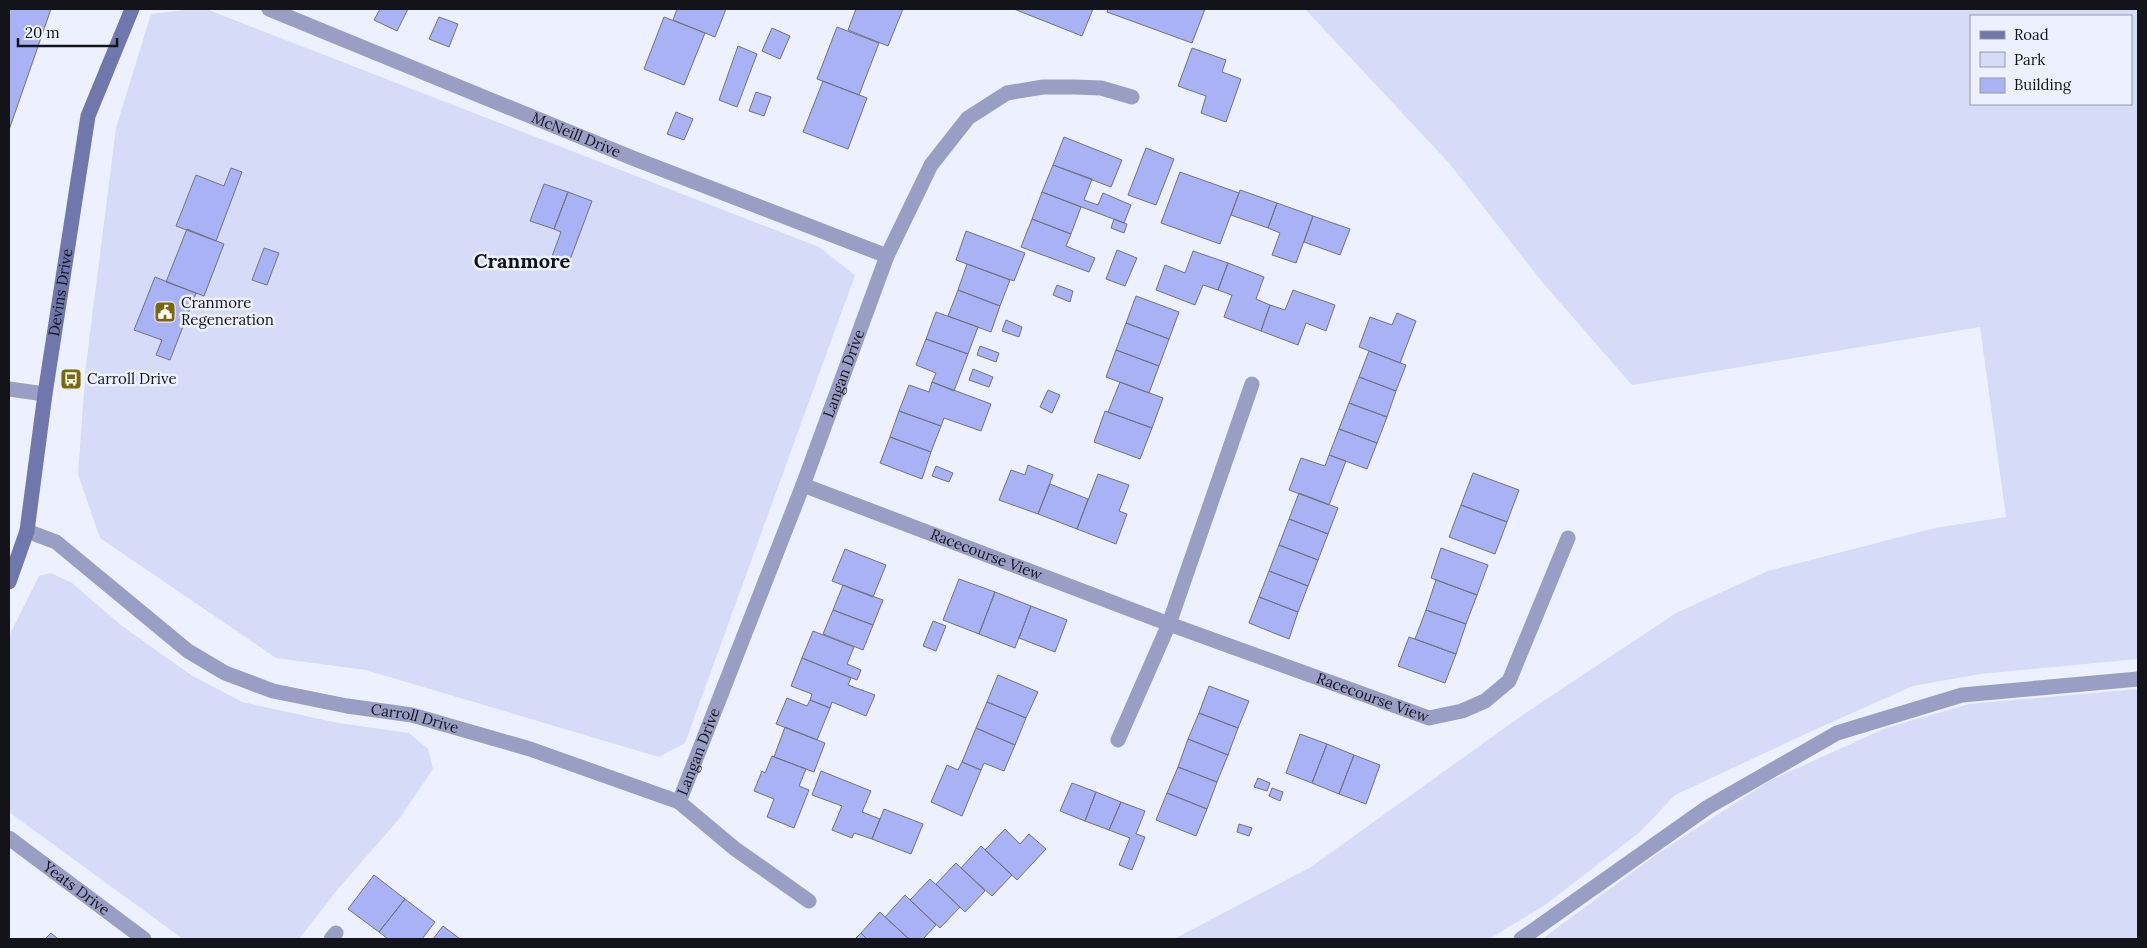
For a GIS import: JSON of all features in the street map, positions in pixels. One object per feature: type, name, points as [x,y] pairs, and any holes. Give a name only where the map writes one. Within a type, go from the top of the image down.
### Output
[{"type":"street","name":"Devins Drive","points":[[9,582],[27,531],[45,394],[88,116],[132,9]]},
{"type":"street","name":"McNeill Drive","points":[[269,9],[634,159],[886,256]]},
{"type":"street","name":"Langan Drive","points":[[680,802],[803,485],[886,256],[931,165],[968,118],[1007,93],[1043,87],[1101,88],[1132,97]]},
{"type":"street","points":[[1118,740],[1169,624],[1252,384]]},
{"type":"street","points":[[9,388],[45,394]]},
{"type":"street","name":"Racecourse View","points":[[803,485],[1169,624],[1429,718],[1462,711],[1485,701],[1509,681],[1568,538]]},
{"type":"street","name":"Carroll Drive","points":[[27,531],[56,542],[188,651],[225,673],[272,691],[347,706],[412,715],[530,749],[680,802],[734,848],[809,901]]},
{"type":"street","points":[[1521,939],[1708,807],[1836,733],[1962,695],[2138,679]]},
{"type":"street","name":"Yeats Drive","points":[[9,838],[144,939]]},
{"type":"green space","points":[[206,9],[819,247],[855,275],[685,743],[659,757],[366,670],[276,658],[100,538],[78,474],[86,365],[116,128],[151,14]]},
{"type":"green space","points":[[1305,9],[2138,9],[2138,659],[1980,674],[1913,686],[1675,795],[1640,832],[1545,905],[1489,939],[1174,939],[1311,867],[1524,714],[1676,613],[1768,571],[1935,528],[2006,517],[1980,327],[1632,385],[1543,283],[1449,163]]},
{"type":"green space","points":[[51,573],[72,583],[122,626],[191,675],[242,702],[338,723],[409,733],[428,749],[433,769],[399,819],[338,889],[299,939],[183,939],[9,812],[9,636],[39,576]]},
{"type":"green space","points":[[2138,689],[2138,939],[1542,939],[1657,854],[1771,780],[1886,728],[1969,704]]},
{"type":"building","points":[[9,9],[51,9],[9,130]]},
{"type":"building","points":[[380,9],[408,9],[397,31],[374,20]]},
{"type":"building","points":[[677,9],[726,9],[715,37],[673,20]]},
{"type":"building","points":[[856,9],[903,9],[888,46],[848,30]]},
{"type":"building","points":[[1014,9],[1093,9],[1082,36]]},
{"type":"building","points":[[1108,9],[1205,9],[1192,43],[1107,12]]},
{"type":"building","points":[[439,17],[458,24],[449,47],[429,39]]},
{"type":"building","points":[[664,17],[705,33],[684,85],[644,69]]},
{"type":"building","points":[[837,27],[879,43],[859,95],[817,79]]},
{"type":"building","points":[[772,28],[790,36],[780,59],[762,51]]},
{"type":"building","points":[[738,46],[757,54],[737,107],[719,100]]},
{"type":"building","points":[[1192,48],[1226,60],[1222,72],[1241,79],[1226,122],[1201,113],[1206,96],[1178,86]]},
{"type":"building","points":[[823,81],[867,98],[848,149],[803,132]]},
{"type":"building","points":[[756,92],[771,97],[764,116],[749,111]]},
{"type":"building","points":[[676,112],[693,119],[684,140],[667,134]]},
{"type":"building","points":[[1064,137],[1122,160],[1111,187],[1053,165]]},
{"type":"building","points":[[1146,148],[1174,159],[1156,205],[1128,195]]},
{"type":"building","points":[[1053,165],[1092,179],[1084,200],[1098,205],[1103,193],[1131,205],[1124,223],[1042,192]]},
{"type":"building","points":[[231,168],[242,172],[216,241],[176,226],[196,175],[224,186]]},
{"type":"building","points":[[1180,172],[1239,193],[1220,244],[1161,223]]},
{"type":"building","points":[[544,184],[568,192],[554,229],[530,221]]},
{"type":"building","points":[[1240,190],[1277,203],[1268,228],[1231,215]]},
{"type":"building","points":[[568,192],[592,201],[568,265],[551,259],[561,232],[554,229]]},
{"type":"building","points":[[1042,192],[1081,207],[1071,234],[1032,219]]},
{"type":"building","points":[[1277,203],[1313,216],[1296,263],[1272,255],[1280,233],[1268,228]]},
{"type":"building","points":[[1313,216],[1350,229],[1340,255],[1304,242]]},
{"type":"building","points":[[1032,219],[1071,234],[1066,246],[1095,258],[1089,272],[1021,247]]},
{"type":"building","points":[[1114,219],[1127,224],[1124,233],[1111,228]]},
{"type":"building","name":"Cranmore Regeneration","points":[[187,229],[224,244],[204,296],[166,282]]},
{"type":"building","points":[[966,231],[1025,253],[1014,281],[956,260]]},
{"type":"building","points":[[264,248],[279,253],[267,285],[252,280]]},
{"type":"building","points":[[1117,250],[1137,258],[1125,286],[1106,279]]},
{"type":"building","points":[[1193,251],[1228,263],[1218,290],[1203,285],[1195,305],[1156,290],[1165,265],[1185,273]]},
{"type":"building","points":[[1228,263],[1264,277],[1256,299],[1270,305],[1261,331],[1224,317],[1232,295],[1218,290]]},
{"type":"building","points":[[967,264],[1010,280],[1000,306],[958,290]]},
{"type":"building","name":"Cranmore Regeneration","points":[[155,277],[196,293],[170,360],[156,355],[162,340],[134,330]]},
{"type":"building","points":[[1057,285],[1073,291],[1070,302],[1053,295]]},
{"type":"building","points":[[958,290],[1000,306],[991,332],[948,316]]},
{"type":"building","points":[[1293,290],[1335,305],[1326,331],[1306,323],[1298,345],[1261,331],[1270,305],[1285,310]]},
{"type":"building","points":[[1136,296],[1179,312],[1169,339],[1126,323]]},
{"type":"building","points":[[936,312],[978,327],[968,354],[926,339]]},
{"type":"building","points":[[1397,313],[1416,321],[1400,363],[1359,347],[1370,317],[1392,325]]},
{"type":"building","points":[[1006,320],[1022,327],[1019,337],[1002,331]]},
{"type":"building","points":[[1126,323],[1169,339],[1159,366],[1116,350]]},
{"type":"building","points":[[926,339],[968,354],[954,391],[932,382],[936,373],[916,365]]},
{"type":"building","points":[[980,346],[999,353],[996,362],[977,355]]},
{"type":"building","points":[[1116,350],[1159,366],[1149,393],[1106,377]]},
{"type":"building","points":[[1369,351],[1406,365],[1396,391],[1359,377]]},
{"type":"building","points":[[973,369],[993,377],[989,387],[969,380]]},
{"type":"building","points":[[1359,377],[1396,391],[1387,417],[1349,403]]},
{"type":"building","points":[[932,382],[991,404],[981,431],[944,418],[941,426],[899,411],[909,385],[929,392]]},
{"type":"building","points":[[1120,382],[1163,398],[1152,428],[1108,412]]},
{"type":"building","points":[[1048,390],[1060,395],[1052,413],[1040,407]]},
{"type":"building","points":[[1349,403],[1387,417],[1377,443],[1339,429]]},
{"type":"building","points":[[899,411],[941,426],[931,452],[890,437]]},
{"type":"building","points":[[1105,411],[1152,428],[1140,459],[1094,442]]},
{"type":"building","points":[[1339,429],[1377,443],[1367,469],[1329,455]]},
{"type":"building","points":[[890,437],[931,452],[922,479],[880,463]]},
{"type":"building","points":[[1329,455],[1346,461],[1329,505],[1289,490],[1301,458],[1325,466]]},
{"type":"building","points":[[1028,465],[1053,475],[1038,514],[999,500],[1011,470],[1025,475]]},
{"type":"building","points":[[936,466],[953,473],[949,482],[932,476]]},
{"type":"building","points":[[1473,473],[1519,490],[1507,522],[1461,505]]},
{"type":"building","points":[[1098,474],[1129,485],[1119,511],[1127,514],[1116,544],[1077,529]]},
{"type":"building","points":[[1050,484],[1088,499],[1077,529],[1038,514]]},
{"type":"building","points":[[1299,493],[1338,508],[1328,534],[1289,519]]},
{"type":"building","points":[[1461,505],[1507,522],[1495,554],[1449,537]]},
{"type":"building","points":[[1289,519],[1328,534],[1318,560],[1279,545]]},
{"type":"building","points":[[1279,545],[1318,560],[1308,586],[1269,571]]},
{"type":"building","points":[[1441,548],[1488,565],[1477,595],[1431,578]]},
{"type":"building","points":[[845,549],[886,565],[873,597],[832,581]]},
{"type":"building","points":[[1269,571],[1308,586],[1298,612],[1259,597]]},
{"type":"building","points":[[959,579],[995,592],[979,634],[943,620]]},
{"type":"building","points":[[1436,580],[1477,595],[1466,624],[1426,610]]},
{"type":"building","points":[[843,585],[883,600],[873,625],[833,610]]},
{"type":"building","points":[[995,592],[1031,606],[1015,648],[979,634]]},
{"type":"building","points":[[1259,597],[1298,612],[1289,639],[1249,623]]},
{"type":"building","points":[[1031,606],[1067,620],[1055,652],[1019,638]]},
{"type":"building","points":[[833,610],[873,625],[863,650],[823,634]]},
{"type":"building","points":[[1426,610],[1466,624],[1456,654],[1415,639]]},
{"type":"building","points":[[933,621],[946,626],[936,651],[923,646]]},
{"type":"building","points":[[813,631],[854,647],[847,664],[861,670],[857,680],[802,658]]},
{"type":"building","points":[[1409,637],[1456,654],[1445,683],[1398,666]]},
{"type":"building","points":[[802,658],[851,678],[848,685],[875,695],[866,716],[832,702],[830,708],[810,700],[812,694],[791,686]]},
{"type":"building","points":[[998,675],[1038,692],[1026,718],[987,702]]},
{"type":"building","points":[[1209,686],[1249,701],[1238,728],[1199,713]]},
{"type":"building","points":[[787,698],[807,706],[810,700],[830,708],[817,740],[776,724]]},
{"type":"building","points":[[987,702],[1026,718],[1015,745],[976,728]]},
{"type":"building","points":[[1199,713],[1238,728],[1228,755],[1188,739]]},
{"type":"building","points":[[785,727],[825,743],[814,772],[774,757]]},
{"type":"building","points":[[976,728],[1015,745],[1004,771],[984,763],[981,770],[962,762]]},
{"type":"building","points":[[1300,734],[1327,744],[1312,783],[1286,773]]},
{"type":"building","points":[[1188,739],[1228,755],[1217,782],[1178,767]]},
{"type":"building","points":[[1327,744],[1354,755],[1339,794],[1312,783]]},
{"type":"building","points":[[1354,755],[1380,765],[1366,804],[1339,794]]},
{"type":"building","points":[[772,756],[806,769],[799,786],[809,790],[794,828],[767,817],[774,799],[754,791],[762,771],[765,773]]},
{"type":"building","points":[[962,762],[981,770],[962,816],[931,802],[947,765],[958,770]]},
{"type":"building","points":[[1178,767],[1217,782],[1207,809],[1167,793]]},
{"type":"building","points":[[821,771],[871,791],[862,812],[880,819],[872,839],[854,833],[852,838],[832,830],[842,806],[812,795]]},
{"type":"building","points":[[1258,778],[1270,783],[1267,791],[1254,787]]},
{"type":"building","points":[[1072,783],[1096,792],[1085,821],[1060,811]]},
{"type":"building","points":[[1272,788],[1283,792],[1280,801],[1269,796]]},
{"type":"building","points":[[1096,792],[1121,802],[1109,830],[1085,821]]},
{"type":"building","points":[[1167,793],[1207,809],[1196,836],[1156,820]]},
{"type":"building","points":[[1121,802],[1145,811],[1136,834],[1145,837],[1132,870],[1119,865],[1130,838],[1109,830]]},
{"type":"building","points":[[884,809],[923,824],[911,854],[872,839]]},
{"type":"building","points":[[1239,824],[1252,828],[1249,836],[1237,832]]},
{"type":"building","points":[[1005,829],[1020,844],[1029,834],[1046,849],[1017,880],[985,850]]},
{"type":"building","points":[[981,846],[1012,875],[992,896],[961,868]]},
{"type":"building","points":[[956,863],[985,891],[965,912],[936,884]]},
{"type":"building","points":[[374,875],[405,899],[379,932],[348,909]]},
{"type":"building","points":[[930,879],[960,907],[940,928],[910,900]]},
{"type":"building","points":[[905,895],[936,925],[923,939],[909,939],[885,917]]},
{"type":"building","points":[[405,899],[435,922],[422,939],[388,939],[379,932]]},
{"type":"building","points":[[880,912],[909,939],[867,939],[861,933]]},
{"type":"building","points":[[443,926],[460,939],[433,939]]},
{"type":"building","points":[[51,933],[58,939],[45,939]]},
{"type":"building","points":[[861,933],[867,939],[855,939]]},
{"type":"place","name":"Cranmore Regeneration","points":[[165,312]]},
{"type":"place","name":"Carroll Drive","points":[[71,379]]},
{"type":"district","name":"Cranmore","points":[[522,261]]}]
